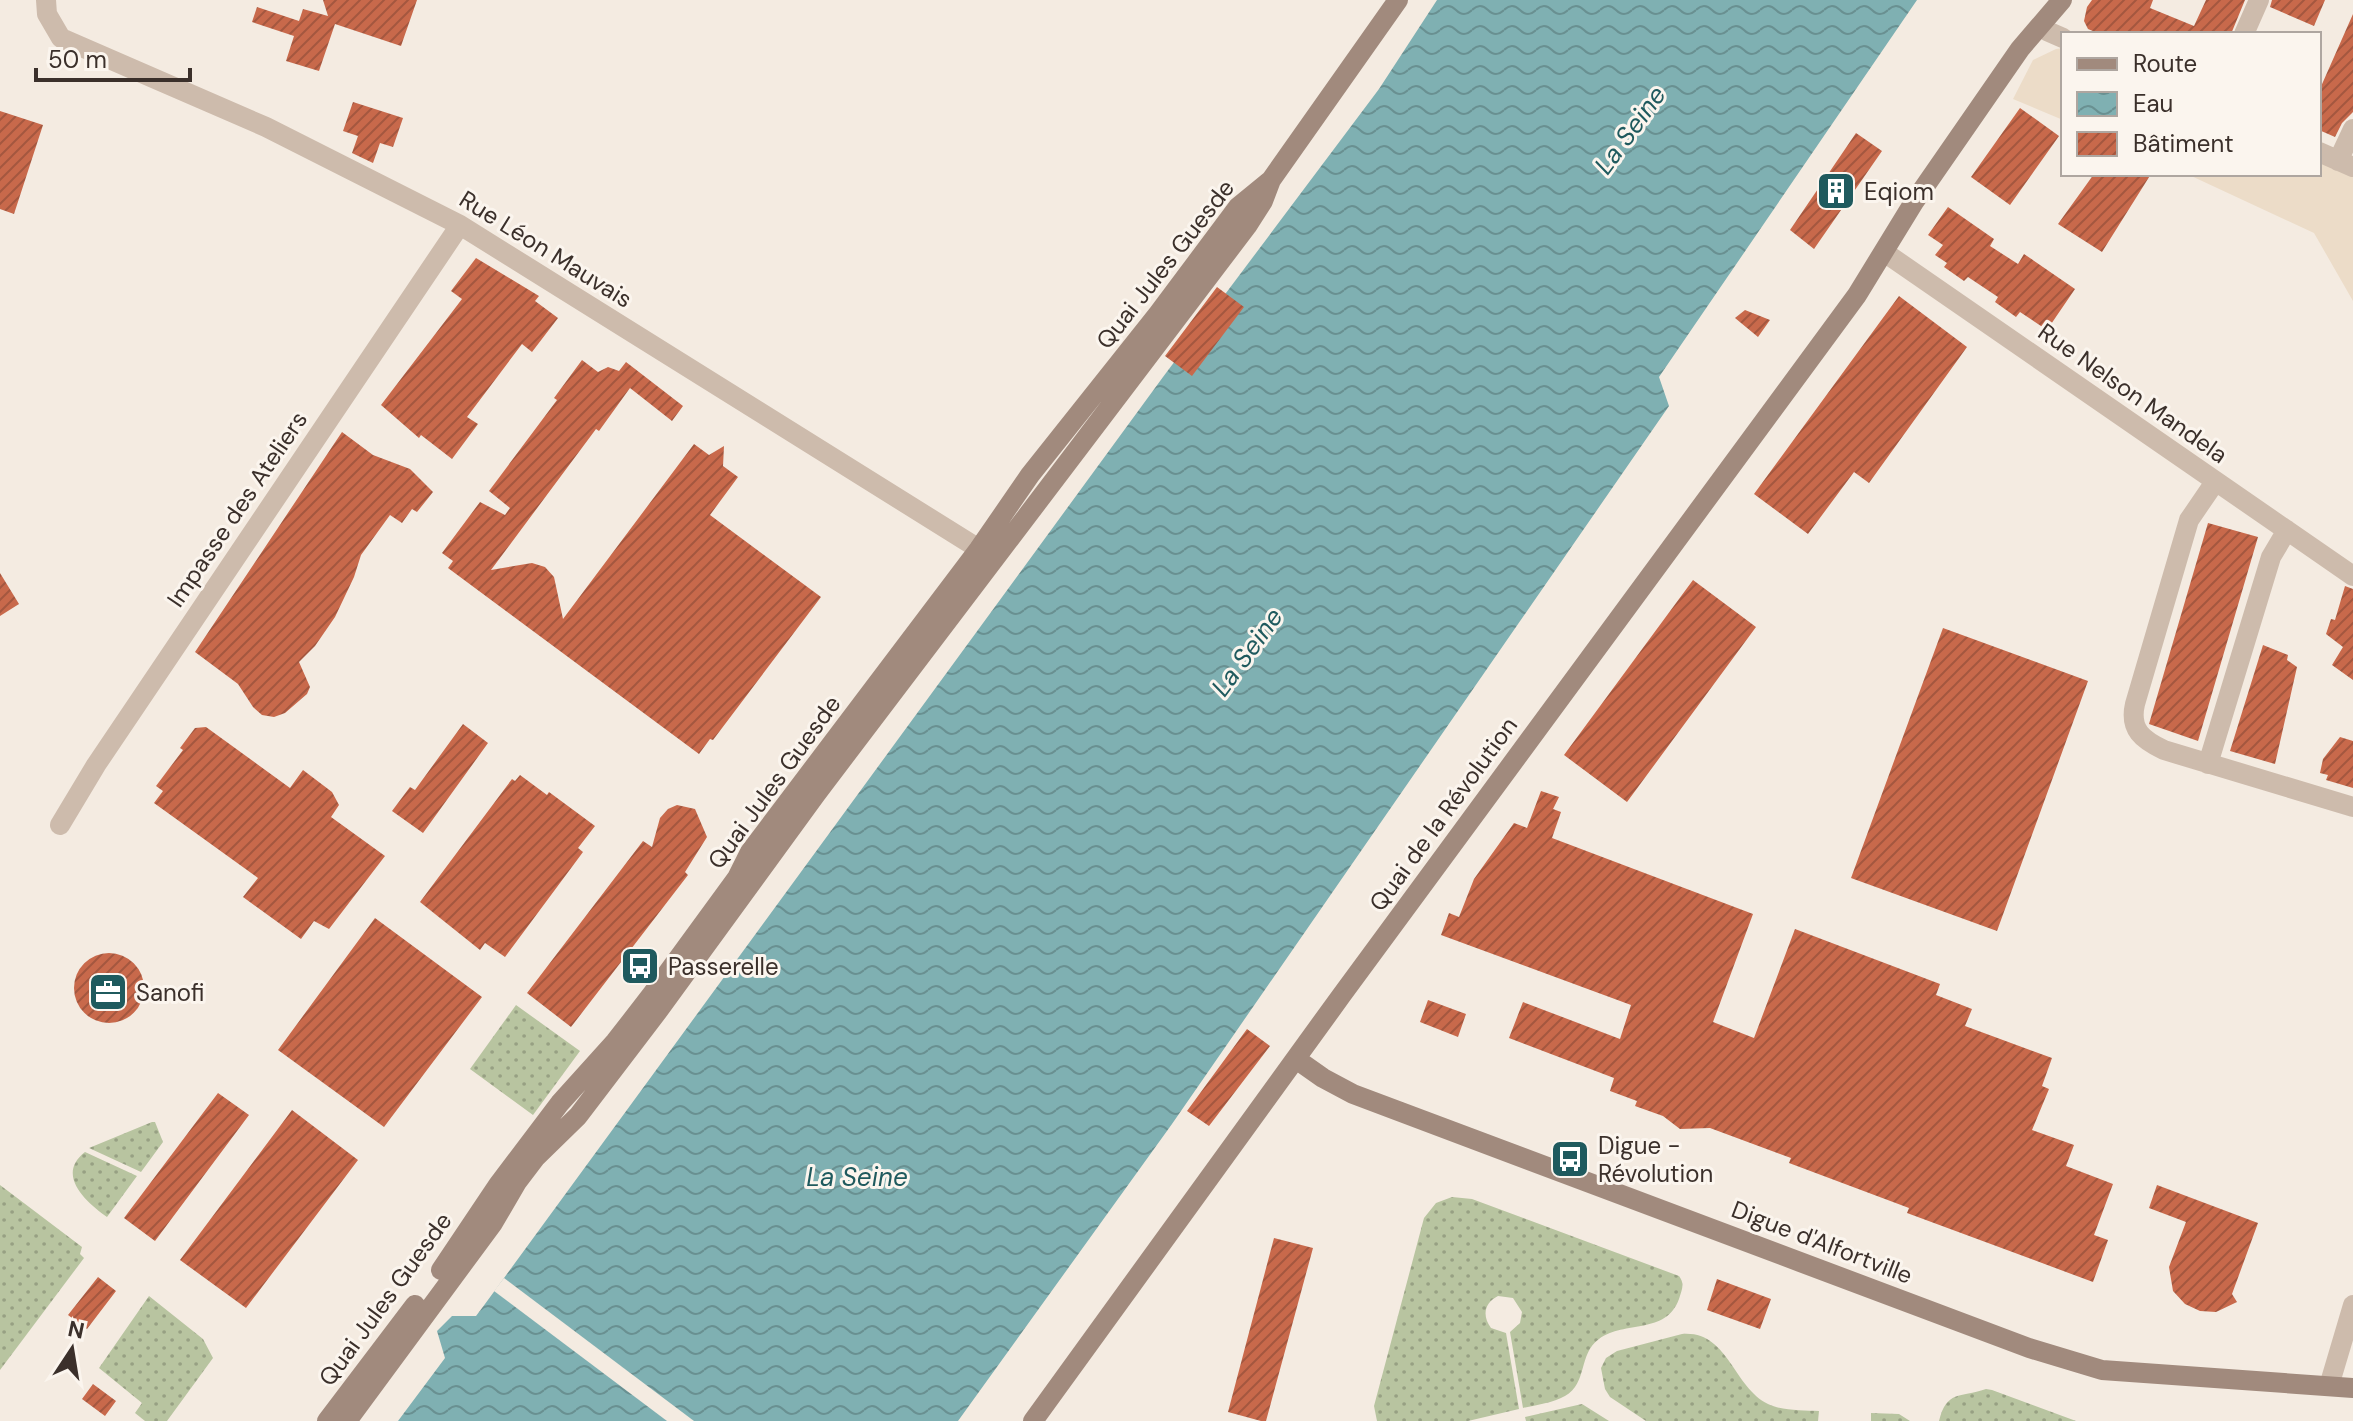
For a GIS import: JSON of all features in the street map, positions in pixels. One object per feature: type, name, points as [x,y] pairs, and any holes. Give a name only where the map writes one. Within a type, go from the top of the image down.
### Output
[{"type":"main road","name":"Quai Jules Guesde","points":[[347,1421],[493,1223],[517,1182],[536,1157],[578,1116],[816,794],[986,555],[1030,475],[1158,314],[1238,207],[1271,180],[1398,0]]},
{"type":"main road","name":"Quai de la Révolution","points":[[1889,244],[1924,209],[2055,34],[2064,0]]},
{"type":"main road","name":"Quai de la Révolution","points":[[1033,1421],[1862,287],[1914,202],[2020,49],[2064,0]]},
{"type":"main road","name":"Quai Jules Guesde","points":[[327,1421],[434,1280],[498,1185],[560,1103],[615,1042],[653,993],[737,878],[750,852],[986,555]]},
{"type":"main road","name":"Digue d'Alfortville","points":[[1296,1059],[1353,1094],[2029,1348],[2102,1370],[2353,1388]]},
{"type":"street","name":"Rue Léon Mauvais","points":[[46,0],[47,14],[61,38],[266,127],[460,225],[986,555]]},
{"type":"street","points":[[2245,32],[2259,0]]},
{"type":"street","points":[[2321,153],[2346,164],[2353,129]]},
{"type":"street","name":"Impasse des Ateliers","points":[[60,825],[139,702],[460,225]]},
{"type":"street","name":"Rue Nelson Mandela","points":[[1889,244],[2215,482],[2353,576]]},
{"type":"street","points":[[2215,482],[2189,520],[2133,710],[2136,730],[2150,744],[2353,807]]},
{"type":"street","points":[[2208,764],[2271,557],[2287,530]]},
{"type":"street","points":[[2329,1386],[2353,1305]]},
{"type":"green space","points":[[516,1005],[580,1051],[533,1115],[470,1069]]},
{"type":"green space","points":[[155,1122],[163,1142],[141,1172],[89,1148]]},
{"type":"green space","points":[[85,1152],[137,1176],[107,1217],[77,1188],[73,1170]]},
{"type":"green space","points":[[0,1185],[82,1247],[80,1254],[84,1258],[0,1370]]},
{"type":"green space","points":[[1452,1197],[1472,1199],[1679,1276],[1682,1289],[1679,1299],[1665,1318],[1609,1333],[1599,1339],[1588,1352],[1577,1384],[1565,1396],[1523,1408],[1510,1332],[1520,1323],[1522,1312],[1513,1298],[1498,1296],[1487,1306],[1486,1319],[1491,1328],[1506,1333],[1519,1409],[1468,1421],[1377,1421],[1374,1406],[1424,1218],[1436,1203]]},
{"type":"green space","points":[[149,1296],[203,1339],[213,1358],[167,1421],[145,1421],[135,1413],[142,1403],[99,1368]]},
{"type":"green space","points":[[1682,1334],[1697,1335],[1710,1341],[1756,1396],[1768,1404],[1819,1411],[1818,1421],[1646,1421],[1610,1397],[1605,1389],[1601,1368],[1606,1358],[1617,1351]]},
{"type":"green space","points":[[1986,1389],[2076,1421],[1939,1421],[1950,1400]]},
{"type":"green space","points":[[1582,1404],[1609,1421],[1526,1421],[1525,1417]]},
{"type":"green space","points":[[1871,1413],[1899,1414],[1910,1421],[1871,1421]]},
{"type":"shaded area","points":[[2061,48],[2061,119],[2013,99],[2033,60]]},
{"type":"shaded area","points":[[2321,159],[2353,173],[2353,301],[2314,233],[2191,176],[2321,176]]},
{"type":"water","name":"La Seine","points":[[1437,0],[1917,0],[1659,377],[1669,406],[1172,1124],[958,1421],[398,1421],[445,1358],[437,1331],[452,1316],[476,1316],[1163,377],[1379,89]]},
{"type":"pier","points":[[504,1278],[694,1421],[667,1421],[494,1291]]},
{"type":"building","points":[[323,0],[417,0],[401,46],[335,24],[319,71],[286,61],[294,36],[252,22],[257,7],[299,21],[303,9],[328,16]]},
{"type":"building","points":[[2092,0],[2153,0],[2150,8],[2194,26],[2206,0],[2245,0],[2232,32],[2095,32],[2088,29],[2084,21]]},
{"type":"building","points":[[2272,0],[2325,0],[2314,26],[2270,7]]},
{"type":"building","points":[[2353,14],[2353,112],[2342,123],[2335,137],[2321,131],[2321,86]]},
{"type":"building","points":[[353,102],[403,118],[393,147],[380,143],[373,163],[352,153],[358,136],[343,131]]},
{"type":"building","points":[[2020,108],[2059,136],[2010,205],[1971,177]]},
{"type":"building","points":[[0,111],[43,125],[14,214],[0,209]]},
{"type":"building","name":"Eqiom","points":[[1856,133],[1882,151],[1814,249],[1790,230]]},
{"type":"building","points":[[2093,176],[2150,176],[2102,252],[2058,224]]},
{"type":"building","points":[[1948,207],[1994,239],[1990,246],[2018,264],[2024,254],[2075,289],[2047,330],[2020,312],[2016,317],[1995,302],[1998,297],[1968,277],[1964,281],[1944,267],[1947,263],[1935,255],[1943,245],[1928,235]]},
{"type":"building","points":[[476,258],[539,296],[535,301],[558,318],[532,352],[522,344],[467,417],[478,424],[452,459],[421,435],[419,438],[381,405],[462,299],[451,291]]},
{"type":"building","points":[[1217,287],[1244,307],[1192,376],[1165,356]]},
{"type":"building","points":[[1899,296],[1967,347],[1869,483],[1854,472],[1808,534],[1754,494]]},
{"type":"building","points":[[1745,310],[1770,320],[1758,337],[1735,318]]},
{"type":"building","points":[[582,360],[598,372],[608,367],[619,371],[626,362],[683,406],[672,421],[630,388],[491,570],[532,563],[545,567],[554,577],[563,619],[694,444],[709,455],[724,446],[723,466],[738,477],[710,515],[821,597],[713,740],[710,739],[699,754],[448,568],[453,561],[442,553],[480,502],[505,515],[510,508],[489,491],[557,400],[554,398]]},
{"type":"building","points":[[342,432],[373,455],[410,469],[433,492],[417,512],[412,509],[402,523],[390,515],[361,555],[335,617],[315,646],[299,662],[310,687],[307,694],[285,713],[274,717],[262,715],[238,684],[195,652]]},
{"type":"building","points":[[2208,523],[2258,537],[2198,741],[2149,724]]},
{"type":"building","points":[[0,573],[19,604],[0,616]]},
{"type":"building","points":[[1693,580],[1756,627],[1627,802],[1564,755]]},
{"type":"building","points":[[2345,586],[2353,589],[2353,680],[2332,665],[2343,647],[2326,634],[2331,619],[2335,620]]},
{"type":"building","points":[[1943,628],[2088,681],[1997,931],[1851,878]]},
{"type":"building","points":[[2263,645],[2288,655],[2287,660],[2297,667],[2275,764],[2230,751]]},
{"type":"building","points":[[463,724],[488,743],[423,833],[392,811],[410,787],[415,790]]},
{"type":"building","points":[[206,727],[290,788],[303,770],[332,792],[339,805],[331,817],[385,856],[329,929],[314,921],[301,939],[243,897],[258,878],[154,803],[163,791],[156,786],[183,750],[180,748],[195,728]]},
{"type":"building","points":[[2340,737],[2353,741],[2353,788],[2326,780],[2328,775],[2320,773],[2323,759]]},
{"type":"building","points":[[520,775],[595,826],[578,848],[583,852],[505,957],[485,943],[480,950],[420,902],[512,779],[515,781]]},
{"type":"building","points":[[1541,791],[1559,797],[1553,809],[1561,812],[1552,838],[1753,914],[1713,1022],[1754,1038],[1795,929],[1940,984],[1936,995],[1972,1009],[1965,1026],[2052,1058],[2042,1086],[2049,1089],[2032,1130],[2074,1145],[2066,1166],[2113,1184],[2094,1235],[2108,1240],[2093,1282],[1907,1213],[1909,1208],[1789,1163],[1791,1158],[1710,1128],[1680,1129],[1663,1116],[1635,1106],[1637,1101],[1610,1091],[1614,1078],[1509,1038],[1523,1002],[1620,1039],[1631,1005],[1441,935],[1449,913],[1459,917],[1474,879],[1514,823],[1527,828]]},
{"type":"building","points":[[677,805],[695,809],[707,837],[685,872],[688,875],[571,1027],[527,993],[643,841],[652,847],[660,818]]},
{"type":"building","points":[[375,918],[482,997],[384,1127],[278,1050]]},
{"type":"building","points":[[109,953],[134,963],[144,988],[134,1013],[109,1023],[84,1013],[74,988],[84,963]]},
{"type":"building","points":[[1428,1000],[1466,1014],[1458,1037],[1420,1022]]},
{"type":"building","points":[[1247,1029],[1270,1046],[1209,1126],[1187,1111]]},
{"type":"building","points":[[218,1093],[249,1115],[155,1241],[124,1218]]},
{"type":"building","points":[[292,1110],[358,1160],[246,1308],[180,1260]]},
{"type":"building","points":[[2157,1185],[2258,1223],[2232,1294],[2237,1302],[2216,1312],[2200,1311],[2185,1304],[2173,1291],[2169,1267],[2186,1222],[2149,1208]]},
{"type":"building","points":[[1274,1238],[1313,1248],[1266,1421],[1261,1421],[1228,1412]]},
{"type":"building","points":[[98,1277],[116,1291],[87,1329],[68,1315]]},
{"type":"building","points":[[1717,1279],[1771,1299],[1760,1329],[1707,1310]]},
{"type":"building","points":[[93,1384],[116,1401],[105,1416],[82,1399]]},
{"type":"place","name":"Eqiom","points":[[1836,191]]},
{"type":"place","name":"Passerelle","points":[[640,966]]},
{"type":"place","name":"Sanofi","points":[[108,992]]},
{"type":"place","name":"Digue - Révolution","points":[[1570,1159]]}]
